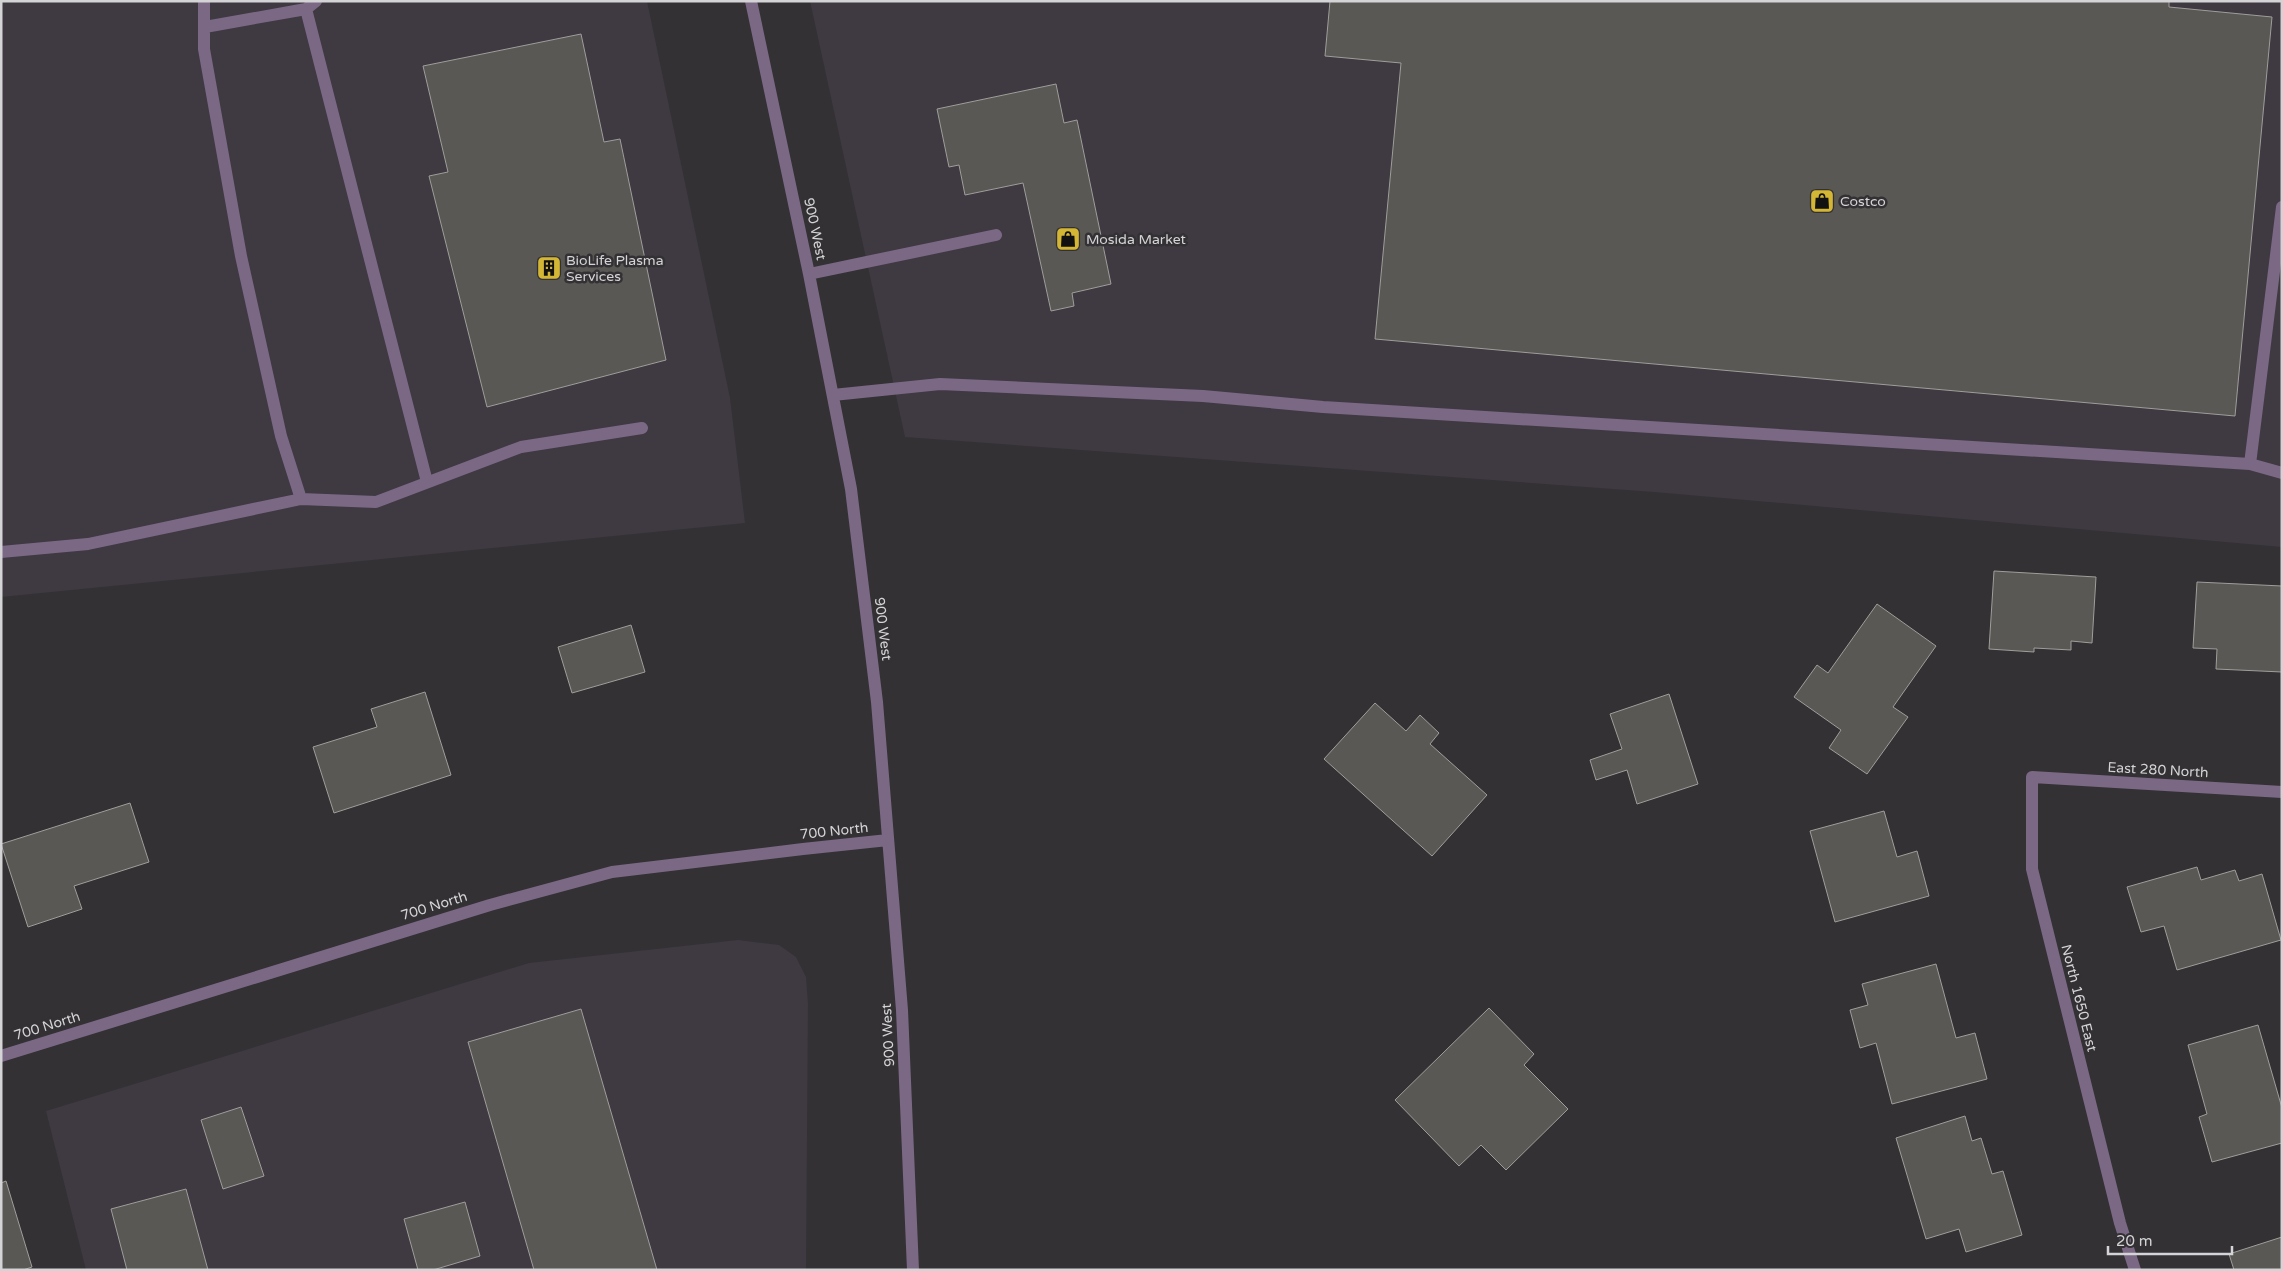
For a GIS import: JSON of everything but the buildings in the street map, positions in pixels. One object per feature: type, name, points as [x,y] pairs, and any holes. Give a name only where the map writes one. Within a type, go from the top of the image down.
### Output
[{"type":"street","points":[[204,1],[204,50],[241,256],[281,436],[301,500]]},
{"type":"street","name":"900 West","points":[[751,1],[809,274],[851,489],[877,702],[902,1010],[913,1270]]},
{"type":"street","points":[[205,27],[311,5],[427,482]]},
{"type":"street","points":[[2250,464],[2282,207]]},
{"type":"street","points":[[809,274],[996,234]]},
{"type":"street","points":[[833,396],[940,384],[1203,396],[1323,407],[2250,464],[2282,473]]},
{"type":"street","points":[[1,552],[88,544],[301,500],[376,502],[521,446],[642,428]]},
{"type":"street","name":"East 280 North","points":[[2032,778],[2282,792]]},
{"type":"street","name":"North 1650 East","points":[[2032,778],[2032,869],[2120,1222],[2135,1270]]},
{"type":"street","name":"700 North","points":[[1,1056],[490,905],[612,872],[888,840]]},
{"type":"shaded area","points":[[1,1],[647,1],[730,398],[745,523],[1,597]]},
{"type":"shaded area","points":[[810,1],[2282,1],[2282,547],[1654,492],[905,437]]},
{"type":"shaded area","points":[[738,940],[779,945],[796,957],[806,977],[808,1003],[806,1270],[86,1270],[46,1111],[529,963]]},
{"type":"place","name":"Costco","points":[[1822,201]]},
{"type":"place","name":"Mosida Market","points":[[1068,239]]},
{"type":"place","name":"BioLife Plasma Services","points":[[549,268]]}]
